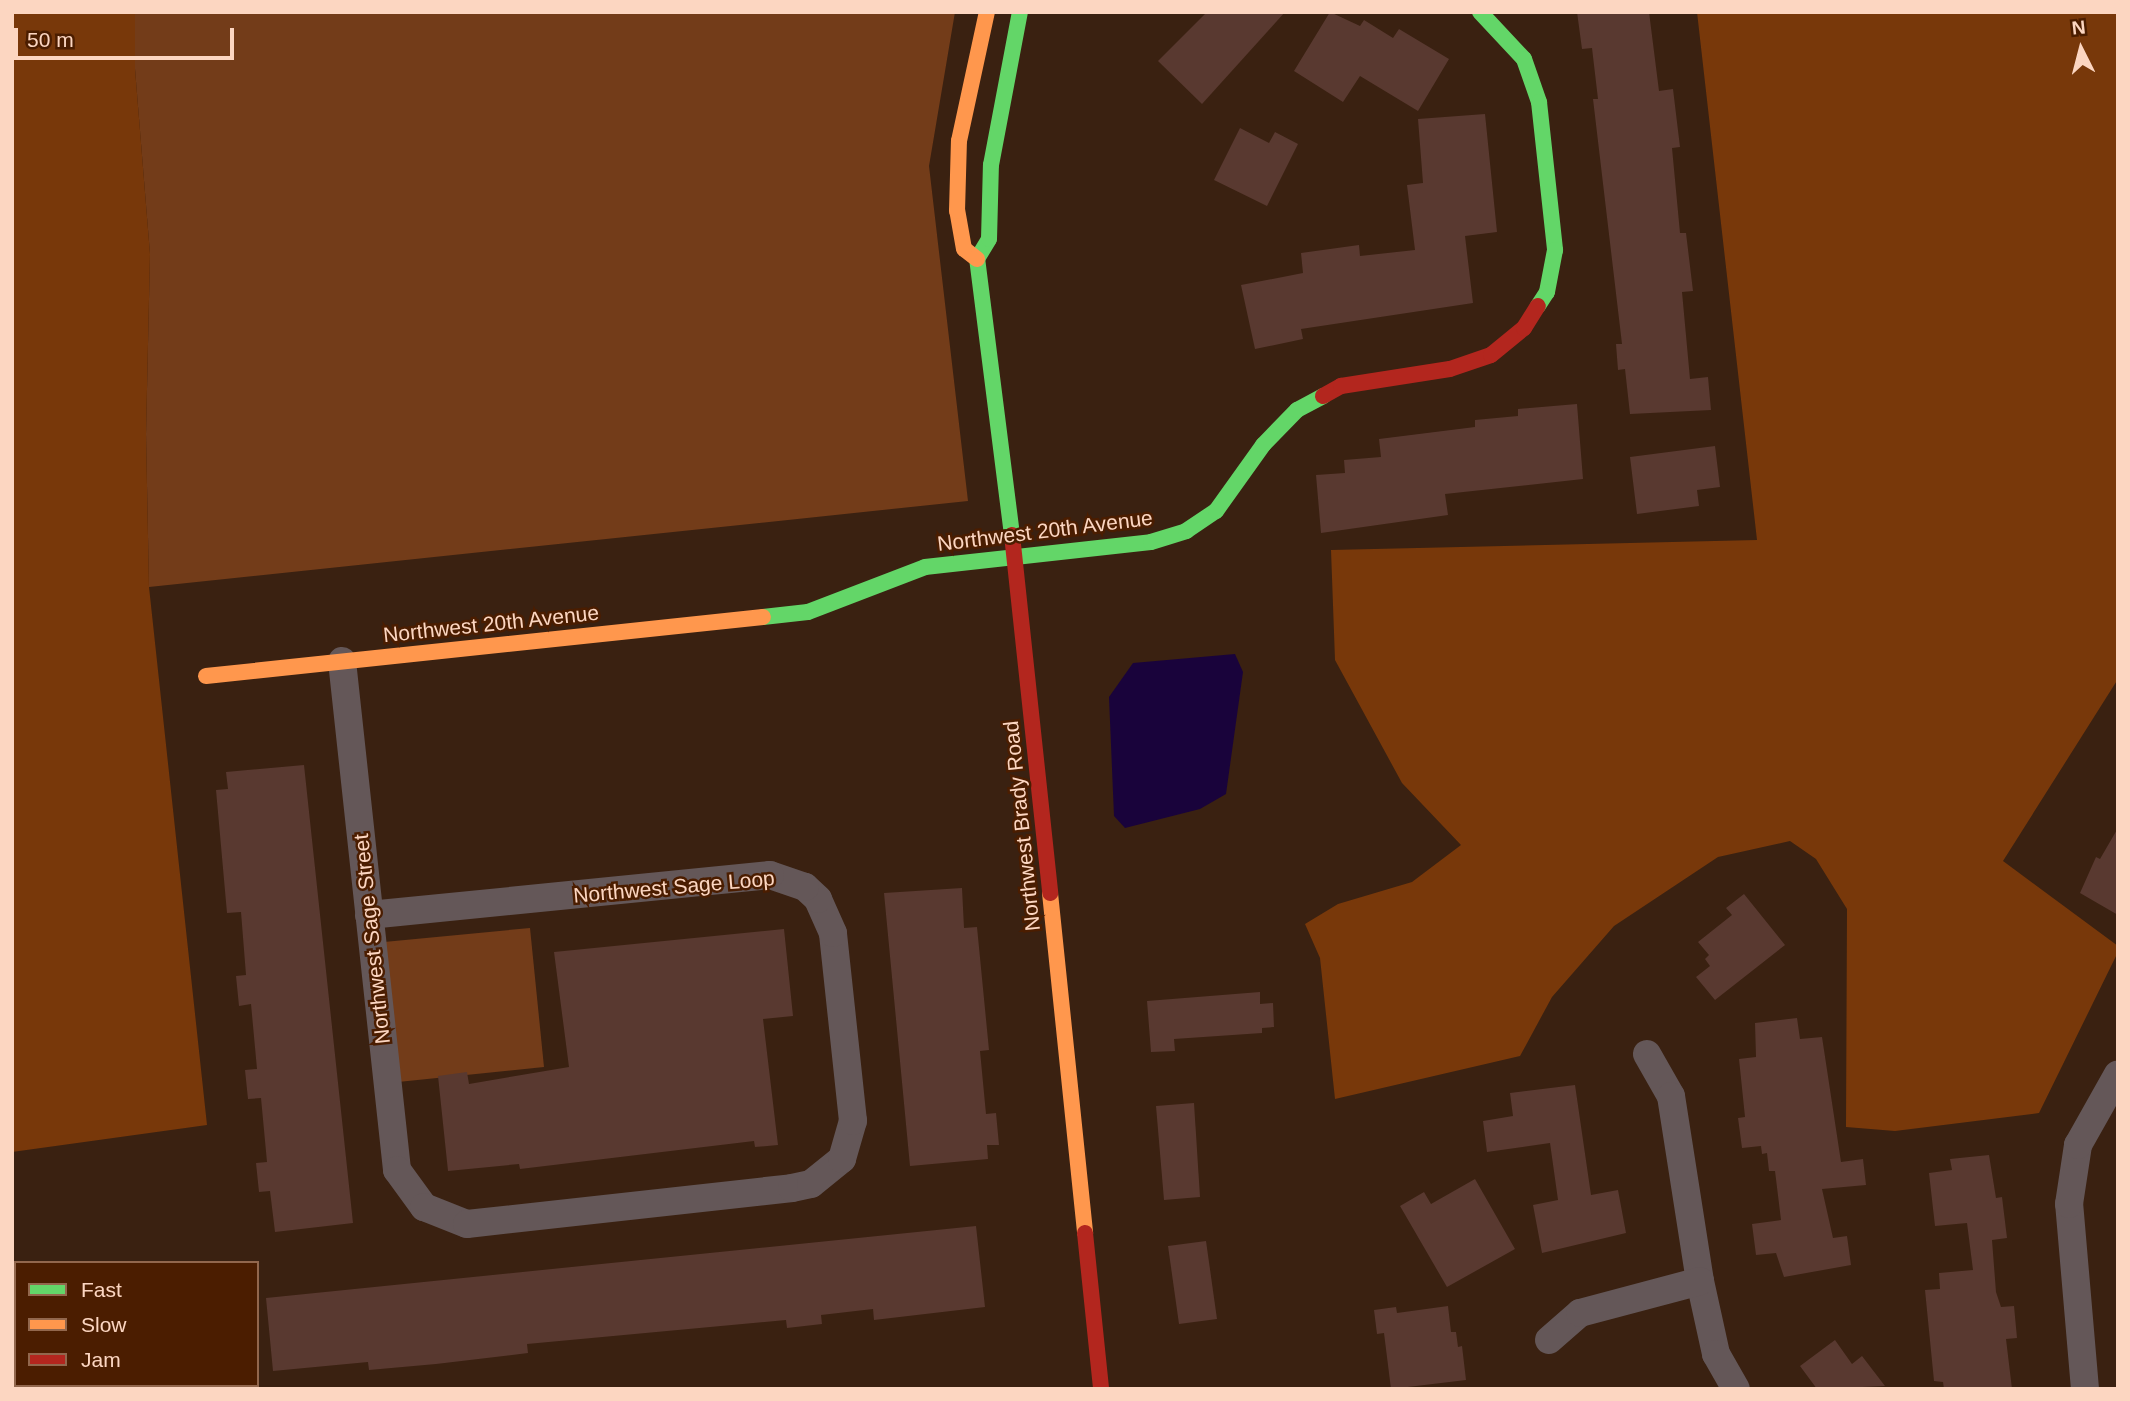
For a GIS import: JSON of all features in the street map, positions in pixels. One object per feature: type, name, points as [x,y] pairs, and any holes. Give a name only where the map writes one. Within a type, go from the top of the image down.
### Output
[{"type":"street","name":"Northwest Brady Road","points":[[977,260],[964,248],[957,211],[959,141],[987,12]]},
{"type":"street","name":"Northwest Brady Road","points":[[1020,12],[991,164],[989,239],[977,260],[1015,557],[1101,1389]]},
{"type":"street","name":"Northwest 20th Avenue","points":[[206,676],[808,612],[925,567],[1151,542],[1186,531],[1216,511],[1263,445],[1297,410],[1341,386],[1450,369],[1491,355],[1524,328],[1547,292],[1555,250],[1539,102],[1524,59],[1480,12]]},
{"type":"street","name":"Northwest Sage Street","points":[[342,661],[397,1170],[424,1207]]},
{"type":"street","name":"Northwest Sage Loop","points":[[369,915],[770,875],[788,878],[818,899],[833,933],[853,1121],[850,1141],[829,1174],[792,1188],[467,1223],[424,1207]]},
{"type":"street","points":[[1647,1054],[1671,1096],[1700,1281],[1716,1354],[1736,1389]]},
{"type":"street","points":[[2085,1389],[2069,1204],[2078,1145],[2118,1073]]},
{"type":"street","points":[[1549,1340],[1580,1313],[1700,1281]]},
{"type":"shaded area","points":[[12,12],[135,12],[135,69],[150,254],[146,434],[149,587],[207,1125],[12,1152]]},
{"type":"shaded area","points":[[135,12],[955,12],[929,166],[968,501],[149,587],[146,434],[150,254],[135,69]]},
{"type":"shaded area","points":[[1697,12],[2118,12],[2118,679],[2003,861],[2118,946],[2118,952],[2039,1113],[1895,1131],[1846,1127],[1847,909],[1816,859],[1790,841],[1718,857],[1614,926],[1552,997],[1520,1056],[1335,1099],[1320,958],[1305,924],[1338,904],[1412,882],[1461,845],[1402,783],[1335,660],[1331,550],[1757,540]]},
{"type":"shaded area","points":[[1235,654],[1243,672],[1226,794],[1200,809],[1125,828],[1114,816],[1109,697],[1133,663]]},
{"type":"shaded area","points":[[530,928],[544,1067],[398,1082],[384,942]]},
{"type":"building","points":[[1207,12],[1285,12],[1202,104],[1158,61]]},
{"type":"building","points":[[1330,12],[1360,26],[1364,20],[1393,38],[1399,29],[1449,59],[1418,111],[1360,76],[1343,102],[1294,71]]},
{"type":"building","points":[[1577,12],[1649,12],[1659,91],[1673,89],[1680,147],[1672,148],[1680,233],[1686,233],[1693,291],[1682,292],[1690,379],[1708,377],[1711,410],[1630,414],[1625,369],[1618,370],[1616,344],[1622,344],[1593,99],[1598,99],[1592,48],[1582,49]]},
{"type":"building","points":[[1485,114],[1497,232],[1465,236],[1473,303],[1301,329],[1303,339],[1255,349],[1241,285],[1303,273],[1301,253],[1359,245],[1360,256],[1415,250],[1407,185],[1423,183],[1418,119]]},
{"type":"building","points":[[1240,128],[1269,143],[1275,132],[1298,144],[1267,206],[1214,180]]},
{"type":"building","points":[[1577,404],[1583,479],[1445,494],[1448,515],[1321,533],[1316,475],[1345,473],[1344,460],[1381,457],[1379,439],[1475,427],[1475,420],[1518,416],[1518,409]]},
{"type":"building","points":[[1715,446],[1720,487],[1697,490],[1699,506],[1637,514],[1630,457]]},
{"type":"building","points":[[304,765],[353,1223],[275,1232],[270,1191],[259,1192],[256,1163],[267,1162],[261,1098],[248,1099],[245,1070],[257,1069],[251,1004],[239,1006],[236,976],[246,975],[241,912],[227,913],[216,790],[228,789],[226,772]]},
{"type":"building","points":[[2118,828],[2118,915],[2080,893],[2096,857],[2100,859]]},
{"type":"building","points":[[962,888],[964,928],[977,927],[989,1050],[980,1051],[986,1114],[996,1113],[999,1145],[987,1145],[988,1159],[910,1166],[884,893]]},
{"type":"building","points":[[1744,894],[1785,945],[1715,1000],[1696,977],[1710,966],[1705,959],[1709,955],[1698,942],[1732,915],[1726,908]]},
{"type":"building","points":[[784,929],[793,1016],[763,1019],[778,1145],[755,1147],[754,1141],[520,1169],[519,1164],[448,1171],[438,1076],[467,1072],[469,1084],[569,1067],[554,952]]},
{"type":"building","points":[[1260,992],[1260,1004],[1273,1003],[1274,1027],[1262,1028],[1262,1033],[1174,1039],[1175,1051],[1151,1052],[1147,1001]]},
{"type":"building","points":[[1797,1018],[1800,1039],[1822,1037],[1841,1162],[1863,1159],[1866,1185],[1822,1189],[1833,1238],[1847,1236],[1851,1265],[1784,1277],[1776,1253],[1756,1255],[1752,1224],[1781,1220],[1775,1171],[1769,1171],[1767,1153],[1762,1154],[1761,1146],[1742,1148],[1738,1118],[1745,1117],[1739,1059],[1756,1057],[1755,1023]]},
{"type":"building","points":[[1575,1085],[1591,1195],[1618,1190],[1626,1233],[1542,1253],[1533,1205],[1558,1200],[1550,1143],[1487,1152],[1483,1121],[1513,1116],[1510,1093]]},
{"type":"building","points":[[1194,1103],[1200,1197],[1164,1200],[1156,1106]]},
{"type":"building","points":[[1989,1155],[1996,1198],[2002,1197],[2007,1238],[1992,1240],[1996,1292],[2001,1307],[2014,1306],[2017,1338],[2006,1339],[2012,1389],[1944,1389],[1943,1382],[1934,1381],[1925,1290],[1940,1289],[1939,1273],[1973,1270],[1967,1223],[1935,1226],[1929,1173],[1952,1170],[1950,1159]]},
{"type":"building","points":[[1475,1179],[1515,1249],[1447,1287],[1400,1206],[1424,1192],[1431,1204]]},
{"type":"building","points":[[976,1226],[985,1307],[874,1320],[873,1309],[821,1315],[822,1324],[787,1328],[786,1320],[527,1344],[528,1353],[436,1364],[369,1370],[368,1362],[273,1371],[266,1298]]},
{"type":"building","points":[[1206,1241],[1217,1319],[1179,1324],[1168,1246]]},
{"type":"building","points":[[1448,1306],[1451,1332],[1456,1332],[1458,1347],[1462,1346],[1466,1380],[1391,1389],[1384,1333],[1377,1334],[1374,1310],[1396,1307],[1397,1313]]},
{"type":"building","points":[[1835,1340],[1852,1364],[1862,1356],[1885,1386],[1817,1389],[1800,1366]]},
{"type":"traffic: fast","points":[[1012,535],[977,259],[989,239],[991,165],[1020,12]]},
{"type":"traffic: fast","points":[[1480,12],[1524,59],[1539,102],[1555,250],[1547,292],[1538,306]]},
{"type":"traffic: fast","points":[[763,617],[808,612],[925,567],[1151,542],[1186,531],[1216,511],[1263,445],[1297,410],[1323,396]]},
{"type":"traffic: slow","points":[[977,259],[964,249],[957,211],[959,141],[987,12]]},
{"type":"traffic: slow","points":[[206,676],[763,617]]},
{"type":"traffic: slow","points":[[1050,893],[1085,1233]]},
{"type":"traffic: jam","points":[[1323,396],[1341,386],[1450,369],[1491,355],[1524,328],[1538,306]]},
{"type":"traffic: jam","points":[[1012,535],[1050,893]]},
{"type":"traffic: jam","points":[[1085,1233],[1101,1389]]}]
